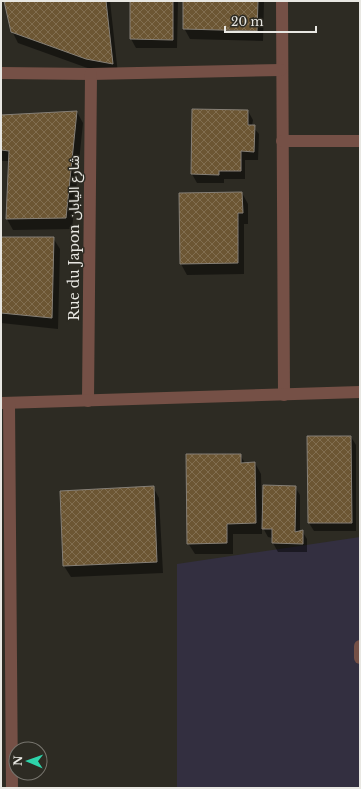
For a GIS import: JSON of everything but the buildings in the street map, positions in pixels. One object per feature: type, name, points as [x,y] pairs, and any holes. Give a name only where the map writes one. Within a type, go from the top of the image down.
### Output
[{"type":"street","points":[[282,1],[281,70],[284,395]]},
{"type":"street","points":[[1,73],[91,74],[281,70]]},
{"type":"street","name":"Rue du Japon شارع اليابان","points":[[88,401],[91,74]]},
{"type":"street","points":[[282,141],[360,141]]},
{"type":"street","points":[[12,788],[6,712],[5,403],[360,392]]},
{"type":"street","points":[[360,646],[360,658]]},
{"type":"shaded area","points":[[360,537],[360,788],[177,788],[177,564]]}]
